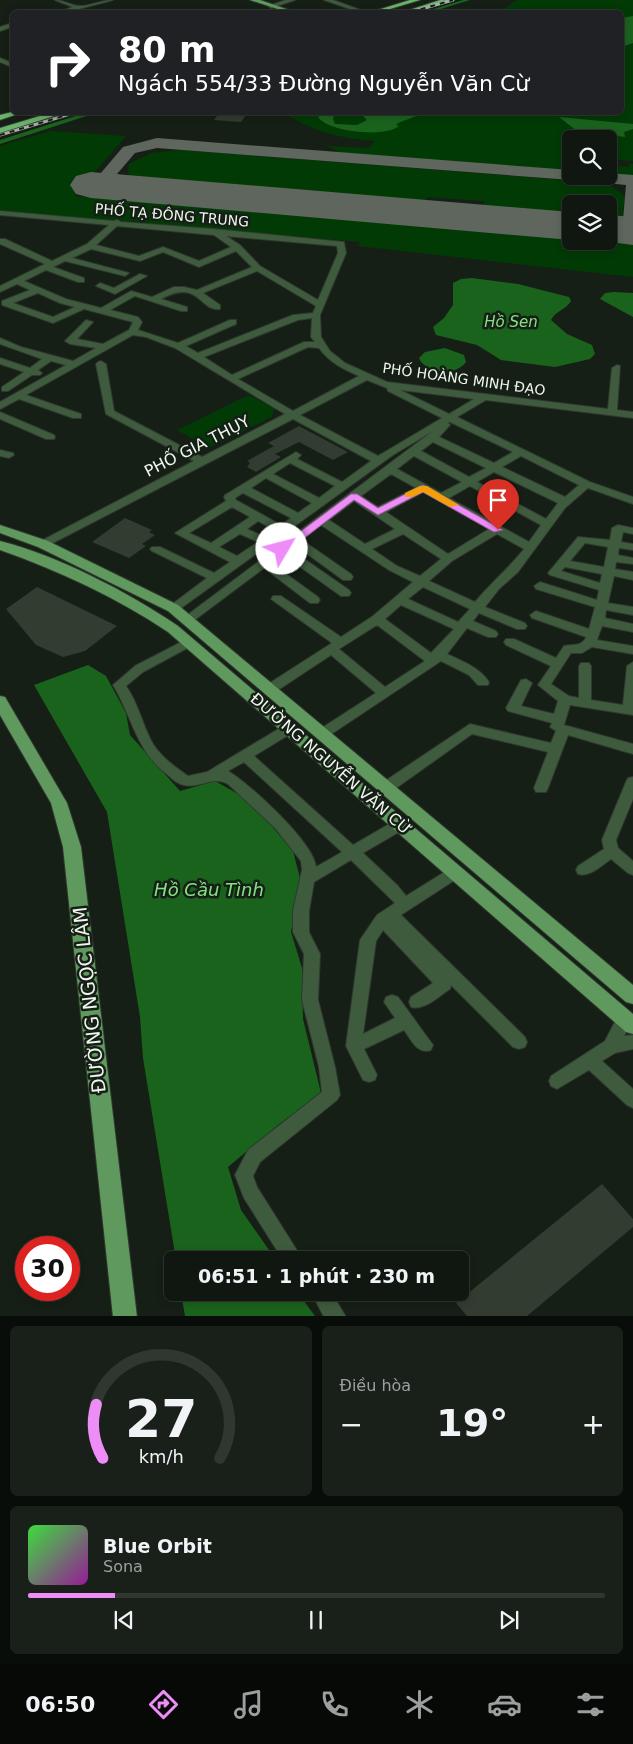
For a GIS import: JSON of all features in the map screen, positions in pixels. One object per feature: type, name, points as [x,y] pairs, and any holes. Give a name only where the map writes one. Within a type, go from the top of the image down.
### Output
[{"type":"highway","points":[[381,10],[417,0]]},
{"type":"highway","points":[[412,10],[447,0]]},
{"type":"highway","points":[[1,130],[41,115]]},
{"type":"highway","points":[[1,130],[53,115]]},
{"type":"main road","points":[[243,0],[276,10]]},
{"type":"main road","points":[[253,0],[285,10]]},
{"type":"main road","name":"ĐƯỜNG NGUYỄN VĂN CỪ","points":[[0,528],[43,544],[173,608],[633,996]]},
{"type":"main road","name":"ĐƯỜNG NGUYỄN VĂN CỪ","points":[[0,545],[53,566],[154,615],[189,642],[290,728],[629,1022]]},
{"type":"main road","name":"ĐƯỜNG NGỌC LÂM","points":[[0,701],[59,803],[72,848],[125,1316]]},
{"type":"main road","points":[[521,928],[538,914]]},
{"type":"street","points":[[58,0],[80,8]]},
{"type":"street","points":[[71,10],[110,0]]},
{"type":"street","points":[[271,6],[292,0]]},
{"type":"street","points":[[326,0],[357,10]]},
{"type":"street","name":"PHỐ TẠ ĐÔNG TRUNG","points":[[0,213],[213,230],[341,244],[342,254],[320,305]]},
{"type":"street","points":[[3,286],[18,282],[67,259],[90,246],[117,222]]},
{"type":"street","points":[[213,230],[237,247],[257,268],[320,305],[316,315],[315,333],[320,345],[307,344],[231,379]]},
{"type":"street","points":[[0,242],[2,241],[51,267],[81,280]]},
{"type":"street","points":[[90,246],[140,259],[163,249],[200,264],[237,247]]},
{"type":"street","points":[[67,259],[125,273]]},
{"type":"street","points":[[197,293],[257,268]]},
{"type":"street","points":[[100,286],[115,291],[143,276]]},
{"type":"street","points":[[18,282],[63,301],[135,319],[138,322],[132,332]]},
{"type":"street","points":[[121,288],[184,309]]},
{"type":"street","points":[[153,300],[175,288],[184,288],[197,293],[217,307]]},
{"type":"street","points":[[37,290],[5,303],[53,320],[83,306]]},
{"type":"street","points":[[103,310],[134,293]]},
{"type":"street","points":[[196,357],[296,317],[316,315]]},
{"type":"street","points":[[89,322],[70,340],[103,347]]},
{"type":"street","points":[[179,346],[233,322]]},
{"type":"street","points":[[0,406],[132,332],[148,333],[179,346],[231,379],[378,461]]},
{"type":"street","points":[[0,341],[18,349],[74,364]]},
{"type":"street","name":"PHỐ HOÀNG MINH ĐẠO","points":[[320,345],[342,366],[385,385],[633,415]]},
{"type":"street","points":[[5,389],[50,357]]},
{"type":"street","points":[[0,361],[51,378]]},
{"type":"street","points":[[101,364],[109,412],[201,461]]},
{"type":"street","points":[[612,413],[617,368]]},
{"type":"street","name":"PHỐ GIA THỤY","points":[[43,544],[365,377]]},
{"type":"street","points":[[385,385],[586,484],[633,501]]},
{"type":"street","points":[[18,396],[77,416]]},
{"type":"street","points":[[173,608],[378,461],[421,432],[452,418],[484,397]]},
{"type":"street","points":[[0,414],[50,437]]},
{"type":"street","points":[[188,620],[432,438],[452,418]]},
{"type":"street","points":[[432,438],[566,502]]},
{"type":"street","points":[[413,451],[548,524]]},
{"type":"street","points":[[444,496],[521,452]]},
{"type":"street","points":[[281,530],[232,502],[229,497],[292,457],[343,486]]},
{"type":"street","points":[[392,467],[423,488],[444,496],[498,530],[533,545]]},
{"type":"street","points":[[392,467],[533,545]]},
{"type":"street","points":[[266,474],[320,503]]},
{"type":"street","points":[[322,734],[385,694],[436,658],[495,586],[514,570],[566,502],[586,484]]},
{"type":"street","points":[[244,488],[299,518]]},
{"type":"street","points":[[378,512],[423,488]]},
{"type":"street","points":[[354,496],[448,559]]},
{"type":"street","points":[[232,502],[181,533],[238,561]]},
{"type":"street","points":[[212,548],[257,517]]},
{"type":"street","points":[[321,520],[393,568],[476,608],[521,626]]},
{"type":"street","points":[[633,531],[618,528],[598,621],[592,639],[578,650],[568,649],[544,685],[565,700],[631,710],[633,666]]},
{"type":"street","points":[[239,529],[266,541]]},
{"type":"street","points":[[364,549],[403,529]]},
{"type":"street","points":[[270,690],[377,619],[448,559],[498,530]]},
{"type":"street","points":[[605,588],[554,573],[582,539],[633,547]]},
{"type":"street","points":[[294,540],[347,577]]},
{"type":"street","points":[[156,549],[215,578]]},
{"type":"street","points":[[282,549],[345,593]]},
{"type":"street","points":[[612,558],[633,561]]},
{"type":"street","points":[[562,562],[633,576]]},
{"type":"street","points":[[264,563],[314,600]]},
{"type":"street","points":[[540,586],[600,605],[633,611]]},
{"type":"street","points":[[278,599],[336,646],[385,694]]},
{"type":"street","points":[[400,600],[462,625],[492,634]]},
{"type":"street","points":[[536,615],[592,639],[633,650]]},
{"type":"street","points":[[377,619],[436,658],[473,672],[484,682]]},
{"type":"street","points":[[598,621],[633,628]]},
{"type":"street","points":[[189,642],[139,668],[119,685],[146,743],[155,757],[169,770],[186,781],[212,774],[290,728]]},
{"type":"street","points":[[510,642],[558,664]]},
{"type":"street","points":[[584,704],[585,666]]},
{"type":"street","points":[[526,683],[513,708],[633,749]]},
{"type":"street","points":[[541,788],[556,749],[565,700]]},
{"type":"street","points":[[387,787],[470,729],[556,749]]},
{"type":"street","points":[[245,755],[405,904]]},
{"type":"street","points":[[212,774],[222,774],[233,780],[280,824],[308,860],[307,879],[301,911],[301,932],[312,954],[310,1000],[319,1030],[331,1095],[254,1156],[244,1175],[250,1192],[288,1251]]},
{"type":"street","points":[[632,787],[609,840],[612,851],[633,869]]},
{"type":"street","points":[[307,879],[401,824]]},
{"type":"street","points":[[583,870],[612,851]]},
{"type":"street","points":[[369,1074],[354,1046],[368,940],[386,917],[456,872]]},
{"type":"street","points":[[386,917],[444,984],[417,1002]]},
{"type":"street","points":[[386,917],[519,1042]]},
{"type":"street","points":[[392,1002],[425,1045]]},
{"type":"street","points":[[354,1046],[405,1021]]},
{"type":"street","points":[[611,1046],[629,1022]]},
{"type":"street","points":[[556,1081],[611,1046],[633,1042]]},
{"type":"street","points":[[589,1059],[633,1100]]},
{"type":"street","points":[[326,1301],[336,1316]]},
{"type":"shaded area","points":[[517,0],[633,0],[633,161],[617,160],[617,130],[562,130],[562,173],[349,157],[327,146],[369,148],[375,141],[327,133],[287,115],[624,115],[624,10],[497,10],[505,8]]},
{"type":"shaded area","points":[[50,131],[126,136],[74,196],[562,237],[562,250],[617,250],[617,242],[633,243],[633,277],[358,246],[360,242],[0,210],[0,146]]},
{"type":"shaded area","points":[[180,150],[562,180],[562,185],[605,185],[613,187],[625,197],[622,217],[617,219],[617,195],[562,195],[562,217],[483,210],[484,201],[427,197],[424,205],[145,182],[131,177],[128,173],[129,164],[151,153]]},
{"type":"shaded area","points":[[630,163],[633,164],[633,179],[617,177],[617,166],[629,167]]},
{"type":"shaded area","points":[[249,395],[274,408],[272,417],[209,448],[177,430]]},
{"type":"water","points":[[633,16],[633,43],[624,46],[624,18]]},
{"type":"water","points":[[321,115],[339,115],[334,116],[335,124],[357,125],[367,120],[362,115],[419,115],[398,123],[396,125],[399,126],[392,130],[382,132],[344,130],[324,122],[318,117]]},
{"type":"water","points":[[559,117],[633,124],[633,129],[624,132],[625,137],[617,136],[617,130],[576,130]]},
{"type":"water","name":"Hồ Sen","points":[[472,278],[518,284],[569,297],[571,301],[569,304],[555,314],[551,320],[567,334],[592,345],[595,354],[590,359],[555,367],[501,360],[477,345],[436,335],[433,327],[444,318],[453,305],[453,283],[461,279]]},
{"type":"water","points":[[605,293],[633,293],[633,317],[600,299]]},
{"type":"water","points":[[445,348],[464,355],[466,362],[462,366],[450,371],[437,371],[425,366],[419,358],[425,352]]},
{"type":"water","name":"Hồ Cầu Tình","points":[[88,665],[106,676],[126,713],[130,735],[180,791],[215,781],[240,795],[260,812],[293,851],[300,878],[291,932],[302,968],[303,1019],[321,1093],[278,1125],[228,1167],[241,1210],[270,1251],[175,1251],[143,1058],[140,1017],[107,812],[34,685]]},
{"type":"water","points":[[182,1301],[304,1301],[315,1316],[185,1316]]},
{"type":"building","points":[[218,115],[246,115],[241,122],[214,120]]},
{"type":"building","points":[[299,426],[348,452],[333,460],[299,442],[275,454],[281,457],[256,472],[247,467],[250,463],[247,461],[274,446],[268,443]]},
{"type":"building","points":[[125,518],[152,530],[149,532],[155,535],[142,544],[146,546],[129,558],[92,542]]},
{"type":"building","points":[[37,587],[117,626],[85,651],[63,657],[36,645],[6,609]]},
{"type":"building","points":[[602,1184],[633,1219],[633,1227],[527,1316],[467,1316],[456,1303],[458,1301],[469,1301],[469,1292]]},
{"type":"waterway","points":[[434,10],[468,0]]},
{"type":"waterway","points":[[0,142],[86,115]]},
{"type":"taxiway","points":[[149,190],[113,180],[108,174],[129,150],[157,143],[562,174]]},
{"type":"taxiway","points":[[617,179],[633,180]]},
{"type":"taxiway","points":[[631,231],[633,187]]},
{"type":"runway","points":[[91,185],[562,225]]},
{"type":"runway","points":[[617,230],[633,231]]},
{"type":"railway","points":[[418,10],[453,0]]},
{"type":"railway","points":[[0,135],[67,115]]},
{"type":"slow traffic","points":[[409,495],[423,488],[454,505]]},
{"type":"route","points":[[282,549],[354,496],[378,512],[423,488],[498,530]]}]
